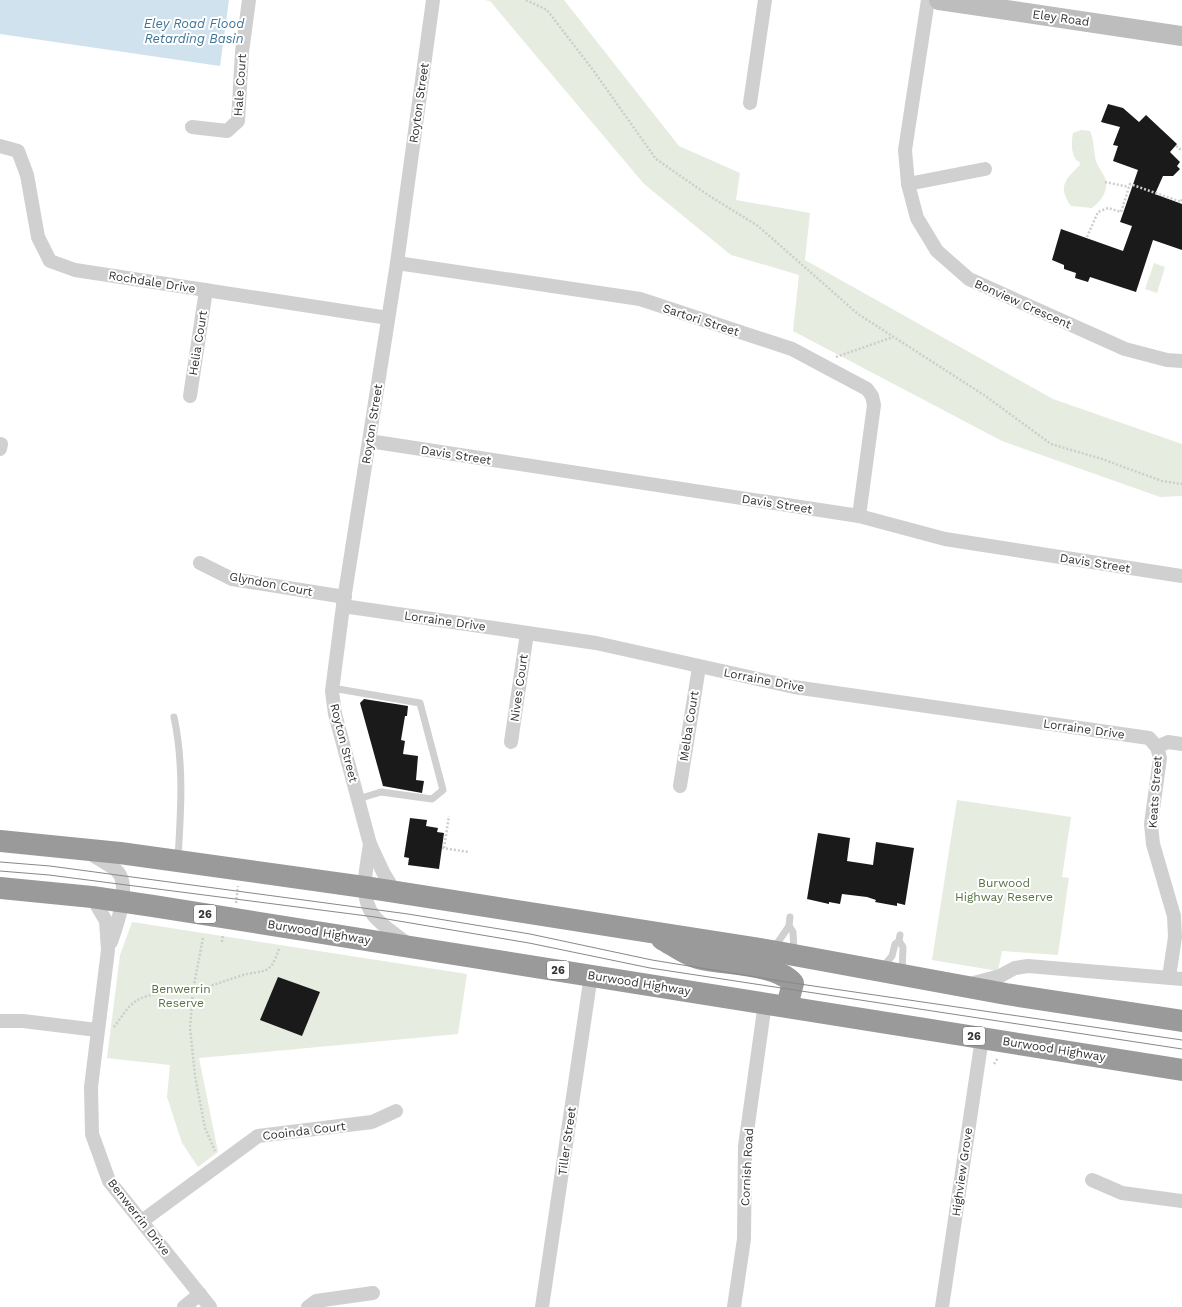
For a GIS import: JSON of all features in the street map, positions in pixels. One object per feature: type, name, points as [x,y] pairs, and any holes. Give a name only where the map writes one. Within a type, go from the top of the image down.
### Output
[{"type":"highway","points":[[0,842],[84,849],[178,860],[364,887],[772,951],[960,986],[1182,1021]]},
{"type":"highway","name":"Burwood Highway","points":[[0,888],[122,901],[1182,1070]]},
{"type":"highway","points":[[651,933],[696,958],[768,970],[784,975],[793,983],[787,1006]]},
{"type":"main road","name":"Eley Road","points":[[939,0],[975,2],[1182,36]]},
{"type":"street","name":"Hale Court","points":[[192,127],[227,131],[238,121],[242,52],[249,0]]},
{"type":"street","name":"Royton Street","points":[[395,892],[382,872],[370,844],[335,714],[332,688],[397,263],[434,0]]},
{"type":"street","points":[[750,102],[765,0]]},
{"type":"street","name":"Bonview Crescent","points":[[928,0],[905,150],[908,184],[917,218],[937,251],[969,279],[1124,349],[1167,360],[1182,361]]},
{"type":"street","name":"Rochdale Drive","points":[[0,146],[18,151],[27,175],[38,237],[50,261],[75,270],[388,318]]},
{"type":"street","points":[[908,184],[985,169]]},
{"type":"street","name":"Sartori Street","points":[[397,263],[640,299],[792,349],[867,389],[872,396],[874,405],[860,516]]},
{"type":"street","name":"Helia Court","points":[[190,396],[206,290]]},
{"type":"street","name":"Davis Street","points":[[369,441],[860,516],[945,539],[1182,576]]},
{"type":"street","name":"Glyndon Court","points":[[200,563],[232,579],[344,602]]},
{"type":"street","name":"Lorraine Drive","points":[[344,602],[527,633],[596,643],[794,687],[1148,738],[1157,747]]},
{"type":"street","name":"Nives Court","points":[[511,742],[527,633]]},
{"type":"street","name":"Melba Court","points":[[680,786],[699,667]]},
{"type":"street","points":[[1157,747],[1168,742],[1182,744]]},
{"type":"street","name":"Keats Street","points":[[1157,747],[1160,758],[1151,834],[1174,916],[1175,978]]},
{"type":"street","name":"Royton Street","points":[[370,844],[364,887],[369,908],[375,917],[410,946]]},
{"type":"street","name":"Benwerrin Drive","points":[[84,849],[116,870],[120,876],[122,884],[120,915],[108,950],[97,1030],[91,1087],[92,1134],[109,1181],[210,1307]]},
{"type":"street","name":"Benwerrin Drive","points":[[92,897],[106,921],[108,950]]},
{"type":"street","points":[[960,986],[990,979],[1016,968],[1028,966],[1175,978]]},
{"type":"street","name":"Tiller Street","points":[[542,1307],[591,975]]},
{"type":"street","name":"Cornish Road","points":[[734,1307],[744,1239],[745,1146],[765,1003]]},
{"type":"street","points":[[0,1021],[23,1021],[97,1030]]},
{"type":"street","name":"Highview Grove","points":[[942,1307],[982,1038]]},
{"type":"street","name":"Cooinda Court","points":[[142,1221],[258,1136],[372,1122],[396,1111]]},
{"type":"street","points":[[1092,1180],[1122,1193],[1182,1201]]},
{"type":"street","points":[[308,1307],[316,1301],[373,1293]]},
{"type":"street","points":[[184,1307],[200,1294]]},
{"type":"lane","points":[[332,688],[420,703],[443,790],[432,799],[382,792],[358,799]]},
{"type":"lane","points":[[174,717],[178,743],[181,786],[178,860]]},
{"type":"lane","points":[[772,951],[789,926],[790,917]]},
{"type":"lane","points":[[789,926],[793,932],[794,955]]},
{"type":"lane","points":[[880,971],[892,956],[895,944],[899,938],[903,946],[902,975]]},
{"type":"path","points":[[526,0],[547,10],[593,70],[656,159],[708,195],[758,226],[858,314],[984,395],[1051,444],[1102,459],[1162,481],[1182,484]]},
{"type":"path","points":[[1176,146],[1182,151]]},
{"type":"path","points":[[1105,182],[1129,187],[1130,184],[1181,202],[1182,198]]},
{"type":"path","points":[[1087,237],[1098,212],[1108,208],[1121,212],[1129,187]]},
{"type":"path","points":[[817,363],[894,337]]},
{"type":"path","points":[[449,816],[443,848],[470,852]]},
{"type":"path","points":[[236,898],[238,884]]},
{"type":"path","points":[[203,938],[193,990],[190,1028],[195,1076],[205,1128],[213,1150],[221,1163]]},
{"type":"path","points":[[114,1027],[136,1001],[164,992],[193,990],[220,984],[241,975],[262,972],[273,965],[279,949]]},
{"type":"green space","points":[[484,0],[564,0],[679,146],[740,173],[736,200],[810,213],[805,260],[1053,399],[1182,444],[1182,496],[1160,497],[1002,441],[793,331],[799,275],[731,255],[644,184],[490,1]]},
{"type":"green space","points":[[1081,130],[1090,131],[1093,140],[1095,159],[1106,181],[1106,190],[1102,198],[1092,208],[1071,206],[1064,188],[1067,179],[1080,165],[1079,161],[1077,161],[1074,155],[1072,144],[1073,133]]},
{"type":"green space","points":[[1154,263],[1165,267],[1157,293],[1145,289]]},
{"type":"green space","name":"Burwood Highway Reserve","points":[[957,800],[1071,817],[1062,877],[1069,878],[1058,955],[1002,951],[998,971],[932,960]]},
{"type":"green space","name":"Benwerrin Reserve","points":[[132,922],[467,974],[458,1034],[199,1058],[218,1152],[198,1167],[182,1143],[167,1097],[170,1065],[107,1058],[120,955]]},
{"type":"water","name":"Eley Road Flood Retarding Basin","points":[[0,0],[229,0],[220,66],[0,34]]},
{"type":"building","points":[[1108,104],[1123,108],[1139,122],[1146,115],[1177,144],[1170,152],[1180,162],[1177,166],[1180,169],[1173,176],[1163,176],[1155,194],[1182,204],[1182,250],[1153,240],[1136,292],[1090,277],[1088,282],[1075,278],[1076,273],[1064,269],[1064,265],[1052,260],[1061,229],[1123,251],[1132,226],[1120,222],[1138,170],[1113,161],[1118,146],[1113,145],[1120,127],[1101,122]]},
{"type":"building","points":[[364,699],[408,706],[401,740],[405,741],[403,754],[418,756],[416,780],[424,781],[422,793],[383,786],[360,703]]},
{"type":"building","points":[[410,818],[427,820],[426,826],[438,828],[437,832],[444,833],[439,869],[408,865],[409,858],[404,857]]},
{"type":"building","points":[[818,833],[850,838],[847,861],[873,865],[876,842],[914,848],[905,905],[897,903],[897,906],[875,902],[876,900],[867,897],[842,894],[840,904],[829,902],[829,904],[807,899]]},
{"type":"building","points":[[278,977],[320,992],[302,1036],[260,1020]]},
{"type":"tram line","points":[[0,862],[50,866],[408,914],[530,934],[652,960],[793,983],[1182,1040]]},
{"type":"tram line","points":[[0,871],[49,875],[375,917],[529,943],[650,968],[1182,1049]]}]
